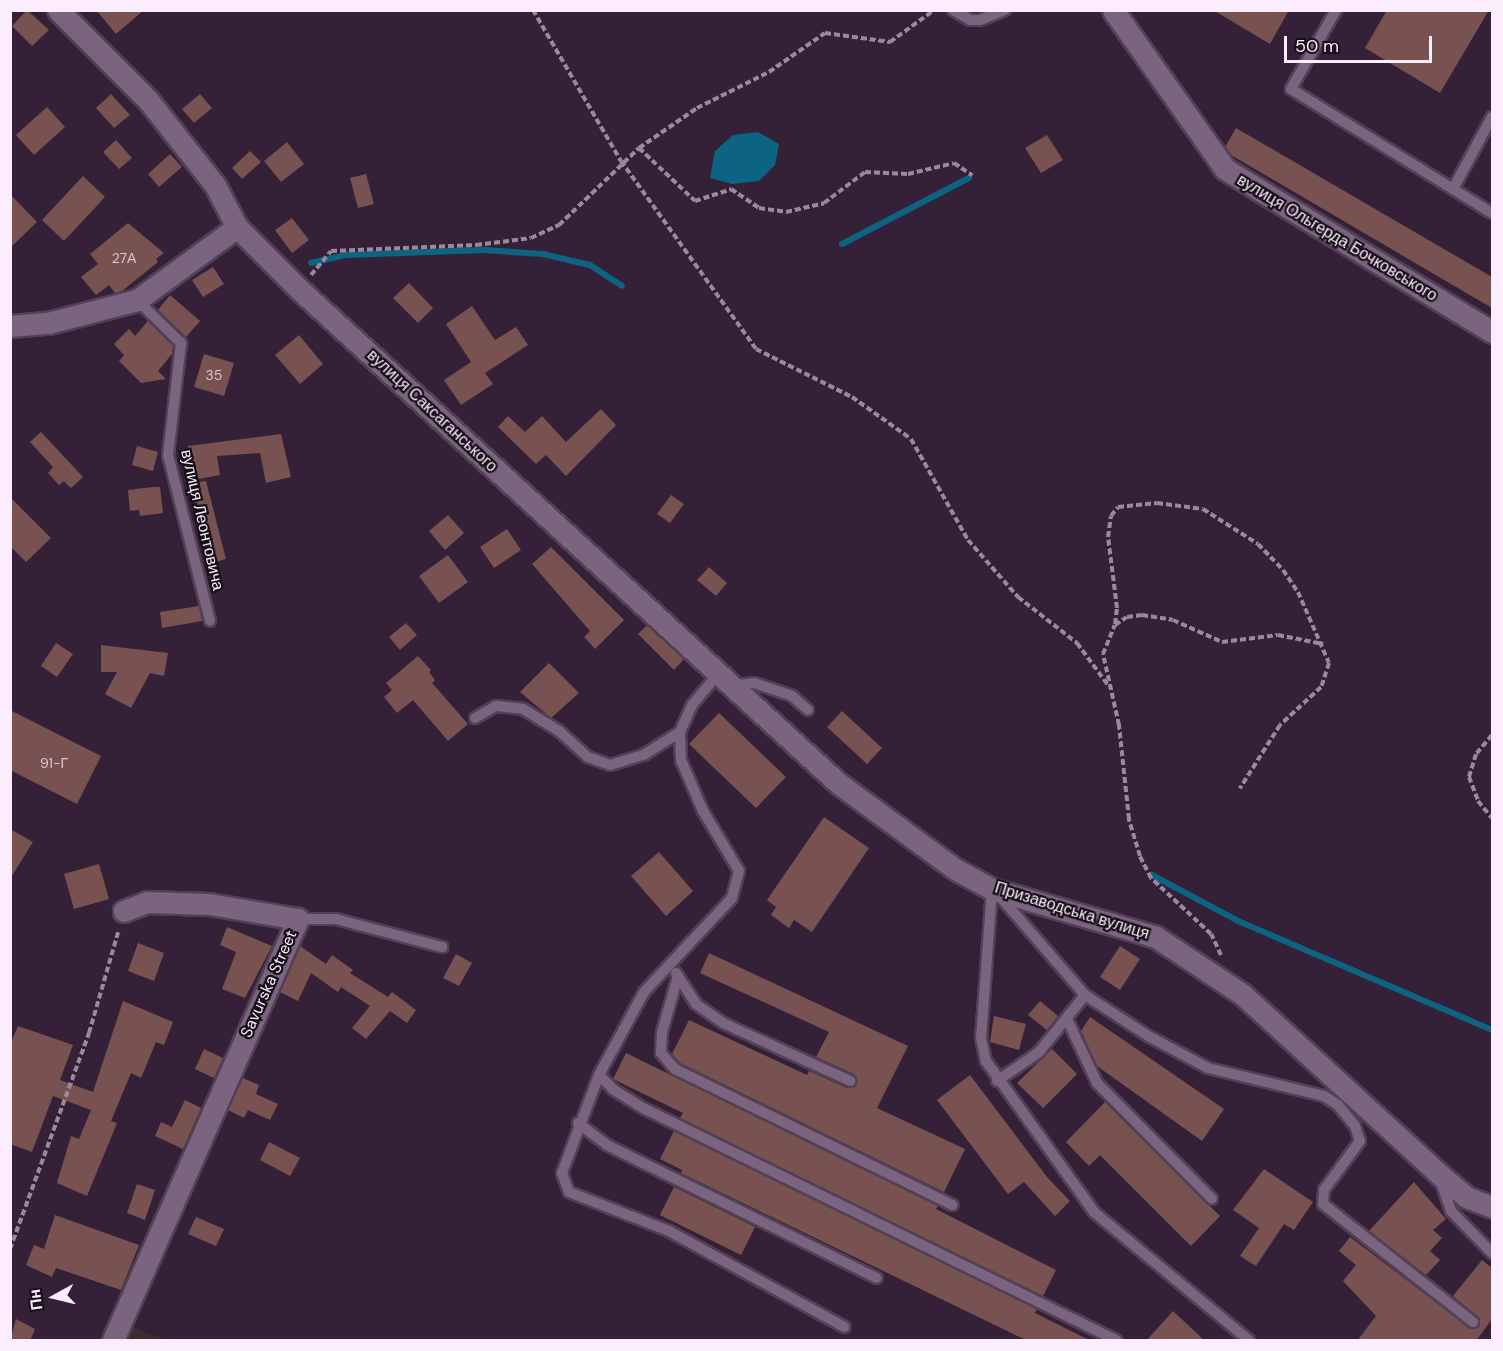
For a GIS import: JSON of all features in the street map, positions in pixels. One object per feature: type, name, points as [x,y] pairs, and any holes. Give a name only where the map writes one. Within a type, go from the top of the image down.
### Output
[{"type":"street","name":"вулиця Саксаганського","points":[[58,10],[148,100],[215,185],[237,227],[300,290],[838,783]]},
{"type":"street","name":"вулиця Ольгерда Бочковського","points":[[1113,10],[1225,169],[1492,332]]},
{"type":"street","points":[[10,326],[48,323],[137,300],[237,227]]},
{"type":"street","name":"Призаводська вулиця","points":[[838,783],[955,869],[992,889],[1156,937],[1242,994],[1439,1174],[1466,1197],[1492,1207]]},
{"type":"street","name":"Savurska Street","points":[[113,1341],[298,919],[209,904],[147,902],[124,911]]},
{"type":"lane","points":[[954,10],[969,20],[980,20],[1005,10]]},
{"type":"lane","points":[[1336,10],[1291,89],[1492,213]]},
{"type":"lane","points":[[1454,189],[1492,117]]},
{"type":"lane","name":"вулиця Леонтовича","points":[[137,300],[180,343],[168,455],[210,621]]},
{"type":"lane","points":[[808,710],[792,696],[754,683],[724,680],[692,705],[680,732],[687,780],[739,871],[732,898],[644,992],[599,1075],[578,1122],[562,1173],[569,1192],[669,1231],[844,1327]]},
{"type":"lane","points":[[475,718],[496,706],[523,710],[560,731],[588,757],[610,765],[645,754],[680,732]]},
{"type":"lane","points":[[992,889],[1085,995],[1150,1037],[1208,1068],[1324,1096],[1338,1105],[1355,1126],[1360,1141],[1324,1190],[1323,1204],[1473,1322]]},
{"type":"lane","points":[[992,889],[981,1038],[986,1060],[997,1081],[1095,1212],[1249,1341]]},
{"type":"lane","points":[[298,919],[336,919],[442,947]]},
{"type":"lane","points":[[670,964],[696,1004],[723,1023],[850,1081]]},
{"type":"lane","points":[[678,976],[662,1032],[661,1053],[675,1069],[953,1205]]},
{"type":"lane","points":[[997,1081],[1039,1052],[1068,1020],[1085,995]]},
{"type":"lane","points":[[1068,1020],[1097,1083],[1212,1199]]},
{"type":"lane","points":[[599,1075],[614,1090],[645,1109],[1116,1341]]},
{"type":"lane","points":[[1355,1126],[1369,1109]]},
{"type":"lane","points":[[578,1122],[607,1145],[877,1278]]},
{"type":"lane","points":[[1439,1174],[1451,1211],[1492,1253]]},
{"type":"path","points":[[533,10],[621,161],[756,349],[852,397],[911,439],[968,540],[1018,597],[1077,643],[1108,685]]},
{"type":"path","points":[[300,290],[331,251],[476,245],[531,238],[559,225],[621,161],[639,148],[697,108],[769,72],[825,33],[890,42],[934,10]]},
{"type":"path","points":[[639,148],[695,201],[731,189],[759,208],[786,212],[824,203],[865,172],[908,174],[954,163],[972,175]]},
{"type":"path","points":[[1216,977],[1226,968],[1210,934],[1151,878],[1140,856],[1129,819],[1119,725],[1108,685],[1103,654],[1115,625],[1117,608],[1108,537],[1111,516],[1118,507],[1180,504],[1203,508],[1258,544],[1298,592],[1323,644],[1329,663],[1321,687],[1280,725],[1240,788]]},
{"type":"path","points":[[1115,625],[1126,617],[1142,615],[1173,620],[1222,642],[1278,635],[1323,644]]},
{"type":"path","points":[[1492,735],[1476,754],[1469,777],[1478,801],[1492,818]]},
{"type":"path","points":[[10,1249],[89,1033],[124,911]]},
{"type":"shaded area","points":[[128,1325],[165,1340],[121,1340]]},
{"type":"water","points":[[758,132],[779,144],[775,165],[759,181],[732,184],[710,178],[715,151],[733,135]]},
{"type":"building","points":[[27,10],[49,30],[32,46],[12,26]]},
{"type":"building","points":[[96,10],[144,10],[116,34]]},
{"type":"building","points":[[1213,10],[1289,10],[1270,44]]},
{"type":"building","points":[[1387,10],[1489,10],[1440,93],[1365,48]]},
{"type":"building","points":[[111,94],[130,115],[114,128],[96,108]]},
{"type":"building","points":[[200,94],[212,108],[194,123],[182,109]]},
{"type":"building","points":[[47,107],[65,127],[34,155],[16,135]]},
{"type":"building","points":[[1236,128],[1492,277],[1492,308],[1231,155],[1225,147]]},
{"type":"building","points":[[1047,135],[1063,160],[1041,173],[1025,148]]},
{"type":"building","points":[[116,140],[132,158],[119,169],[103,152]]},
{"type":"building","points":[[287,142],[304,164],[281,182],[264,161]]},
{"type":"building","points":[[250,151],[261,162],[242,179],[232,168]]},
{"type":"building","points":[[170,154],[182,167],[159,187],[148,174]]},
{"type":"building","points":[[366,174],[374,204],[358,208],[350,178]]},
{"type":"building","points":[[83,176],[105,197],[64,241],[42,220]]},
{"type":"building","points":[[10,194],[37,222],[10,248]]},
{"type":"building","points":[[292,218],[309,240],[292,253],[275,230]]},
{"type":"building","points":[[128,223],[164,253],[156,259],[158,262],[122,291],[115,293],[109,285],[96,295],[81,277],[98,264],[90,254]]},
{"type":"building","points":[[213,267],[224,284],[203,297],[192,280]]},
{"type":"building","points":[[409,283],[433,308],[418,323],[393,298]]},
{"type":"building","points":[[170,295],[200,321],[186,337],[158,310]]},
{"type":"building","points":[[472,306],[495,340],[516,327],[528,345],[485,373],[493,384],[461,405],[444,380],[471,362],[446,324]]},
{"type":"building","points":[[148,321],[173,346],[172,354],[158,371],[166,379],[141,383],[119,361],[124,355],[114,344],[129,329],[135,336]]},
{"type":"building","points":[[299,335],[323,364],[300,384],[275,355]]},
{"type":"building","points":[[204,354],[234,363],[224,396],[194,387]]},
{"type":"building","points":[[601,409],[616,425],[566,476],[546,455],[536,464],[498,427],[508,416],[525,432],[542,416],[566,442]]},
{"type":"building","points":[[41,432],[83,477],[71,488],[64,481],[59,485],[48,473],[53,467],[30,442]]},
{"type":"building","points":[[281,434],[291,477],[266,483],[260,453],[217,456],[220,475],[193,480],[188,446]]},
{"type":"building","points":[[137,446],[158,452],[153,471],[132,465]]},
{"type":"building","points":[[206,481],[226,559],[208,564],[190,483]]},
{"type":"building","points":[[160,487],[163,513],[140,516],[139,510],[130,511],[128,490]]},
{"type":"building","points":[[671,495],[684,504],[670,523],[657,514]]},
{"type":"building","points":[[10,497],[51,538],[26,562],[10,546]]},
{"type":"building","points":[[448,515],[464,533],[445,550],[429,531]]},
{"type":"building","points":[[507,529],[521,550],[494,568],[480,547]]},
{"type":"building","points":[[551,547],[624,620],[595,649],[584,637],[590,631],[532,564]]},
{"type":"building","points":[[448,555],[468,582],[439,603],[419,576]]},
{"type":"building","points":[[709,567],[727,583],[716,596],[697,580]]},
{"type":"building","points":[[199,606],[202,621],[162,628],[160,612]]},
{"type":"building","points":[[406,623],[417,635],[400,650],[389,637]]},
{"type":"building","points":[[647,625],[684,659],[674,670],[638,634]]},
{"type":"building","points":[[56,643],[73,654],[57,677],[41,666]]},
{"type":"building","points":[[101,645],[168,653],[164,676],[150,673],[131,708],[105,694],[117,672],[101,672]]},
{"type":"building","points":[[418,656],[431,670],[429,672],[435,680],[432,683],[468,724],[448,741],[413,700],[397,713],[384,697],[392,690],[386,683]]},
{"type":"building","points":[[549,663],[579,693],[551,718],[520,692]]},
{"type":"building","points":[[10,710],[101,756],[77,804],[10,770]]},
{"type":"building","points":[[842,711],[882,748],[867,764],[827,727]]},
{"type":"building","points":[[719,713],[786,777],[756,808],[689,744]]},
{"type":"building","points":[[824,817],[869,848],[812,932],[794,920],[789,928],[771,915],[776,907],[767,900]]},
{"type":"building","points":[[10,829],[33,842],[10,879]]},
{"type":"building","points":[[659,852],[693,891],[666,916],[631,876]]},
{"type":"building","points":[[99,864],[109,899],[74,909],[64,874]]},
{"type":"building","points":[[227,927],[272,946],[245,998],[222,989],[236,952],[220,945]]},
{"type":"building","points":[[138,943],[164,953],[154,981],[128,971]]},
{"type":"building","points":[[300,946],[326,964],[332,955],[353,970],[350,973],[388,997],[392,992],[416,1010],[407,1023],[390,1011],[366,1039],[352,1028],[370,1006],[341,987],[338,992],[311,973],[298,1001],[280,992]]},
{"type":"building","points":[[1120,946],[1140,959],[1120,990],[1100,977]]},
{"type":"building","points":[[709,953],[908,1046],[877,1108],[965,1149],[944,1192],[680,1063],[672,1054],[689,1020],[807,1075],[809,1071],[847,1088],[857,1084],[854,1074],[816,1057],[829,1032],[700,973]]},
{"type":"building","points":[[456,954],[472,963],[459,986],[443,978]]},
{"type":"building","points":[[123,1001],[173,1022],[164,1045],[156,1042],[141,1078],[131,1073],[111,1121],[117,1123],[87,1196],[57,1183],[71,1136],[79,1139],[91,1110],[53,1096],[32,1152],[10,1144],[10,1045],[18,1026],[73,1045],[60,1080],[93,1092]]},
{"type":"building","points":[[1040,1001],[1058,1016],[1047,1030],[1028,1015]]},
{"type":"building","points":[[994,1016],[1026,1024],[1019,1050],[990,1042]]},
{"type":"building","points":[[1090,1017],[1224,1109],[1202,1141],[1097,1066],[1081,1031]]},
{"type":"building","points":[[204,1049],[223,1058],[214,1078],[195,1069]]},
{"type":"building","points":[[1052,1049],[1077,1074],[1043,1108],[1017,1083]]},
{"type":"building","points":[[626,1053],[938,1206],[936,1209],[1056,1270],[1043,1296],[680,1118],[683,1113],[613,1079]]},
{"type":"building","points":[[970,1075],[1047,1177],[1070,1201],[1055,1216],[1024,1182],[1008,1194],[937,1100]]},
{"type":"building","points":[[243,1078],[259,1085],[256,1094],[278,1104],[270,1120],[248,1110],[244,1118],[228,1110]]},
{"type":"building","points":[[185,1100],[201,1108],[183,1149],[155,1136],[161,1122],[172,1127]]},
{"type":"building","points":[[1105,1102],[1220,1216],[1191,1246],[1100,1155],[1089,1166],[1066,1142]]},
{"type":"building","points":[[674,1131],[1037,1309],[1035,1313],[1091,1341],[1028,1341],[681,1173],[682,1170],[660,1159]]},
{"type":"building","points":[[269,1142],[300,1158],[290,1176],[260,1160]]},
{"type":"building","points":[[1264,1169],[1313,1202],[1294,1230],[1284,1224],[1256,1266],[1240,1256],[1259,1228],[1233,1210]]},
{"type":"building","points":[[1414,1182],[1446,1219],[1433,1230],[1442,1238],[1430,1251],[1440,1260],[1426,1275],[1369,1231]]},
{"type":"building","points":[[137,1184],[155,1190],[145,1220],[127,1213]]},
{"type":"building","points":[[674,1187],[755,1227],[741,1255],[660,1215]]},
{"type":"building","points":[[55,1215],[139,1245],[121,1290],[56,1268],[52,1277],[26,1265],[34,1245],[44,1249]]},
{"type":"building","points":[[196,1217],[224,1229],[216,1246],[188,1234]]},
{"type":"building","points":[[1350,1237],[1471,1329],[1479,1326],[1480,1319],[1453,1296],[1482,1260],[1492,1268],[1492,1319],[1476,1341],[1357,1341],[1376,1316],[1343,1281],[1356,1265],[1339,1251]]},
{"type":"building","points":[[1173,1311],[1205,1341],[1146,1341]]},
{"type":"building","points":[[16,1319],[35,1329],[30,1341],[10,1341]]},
{"type":"waterway","points":[[842,244],[969,178]]},
{"type":"waterway","points":[[311,263],[347,255],[484,250],[543,254],[590,265],[622,286]]},
{"type":"waterway","points":[[1152,875],[1238,921],[1492,1030]]}]
